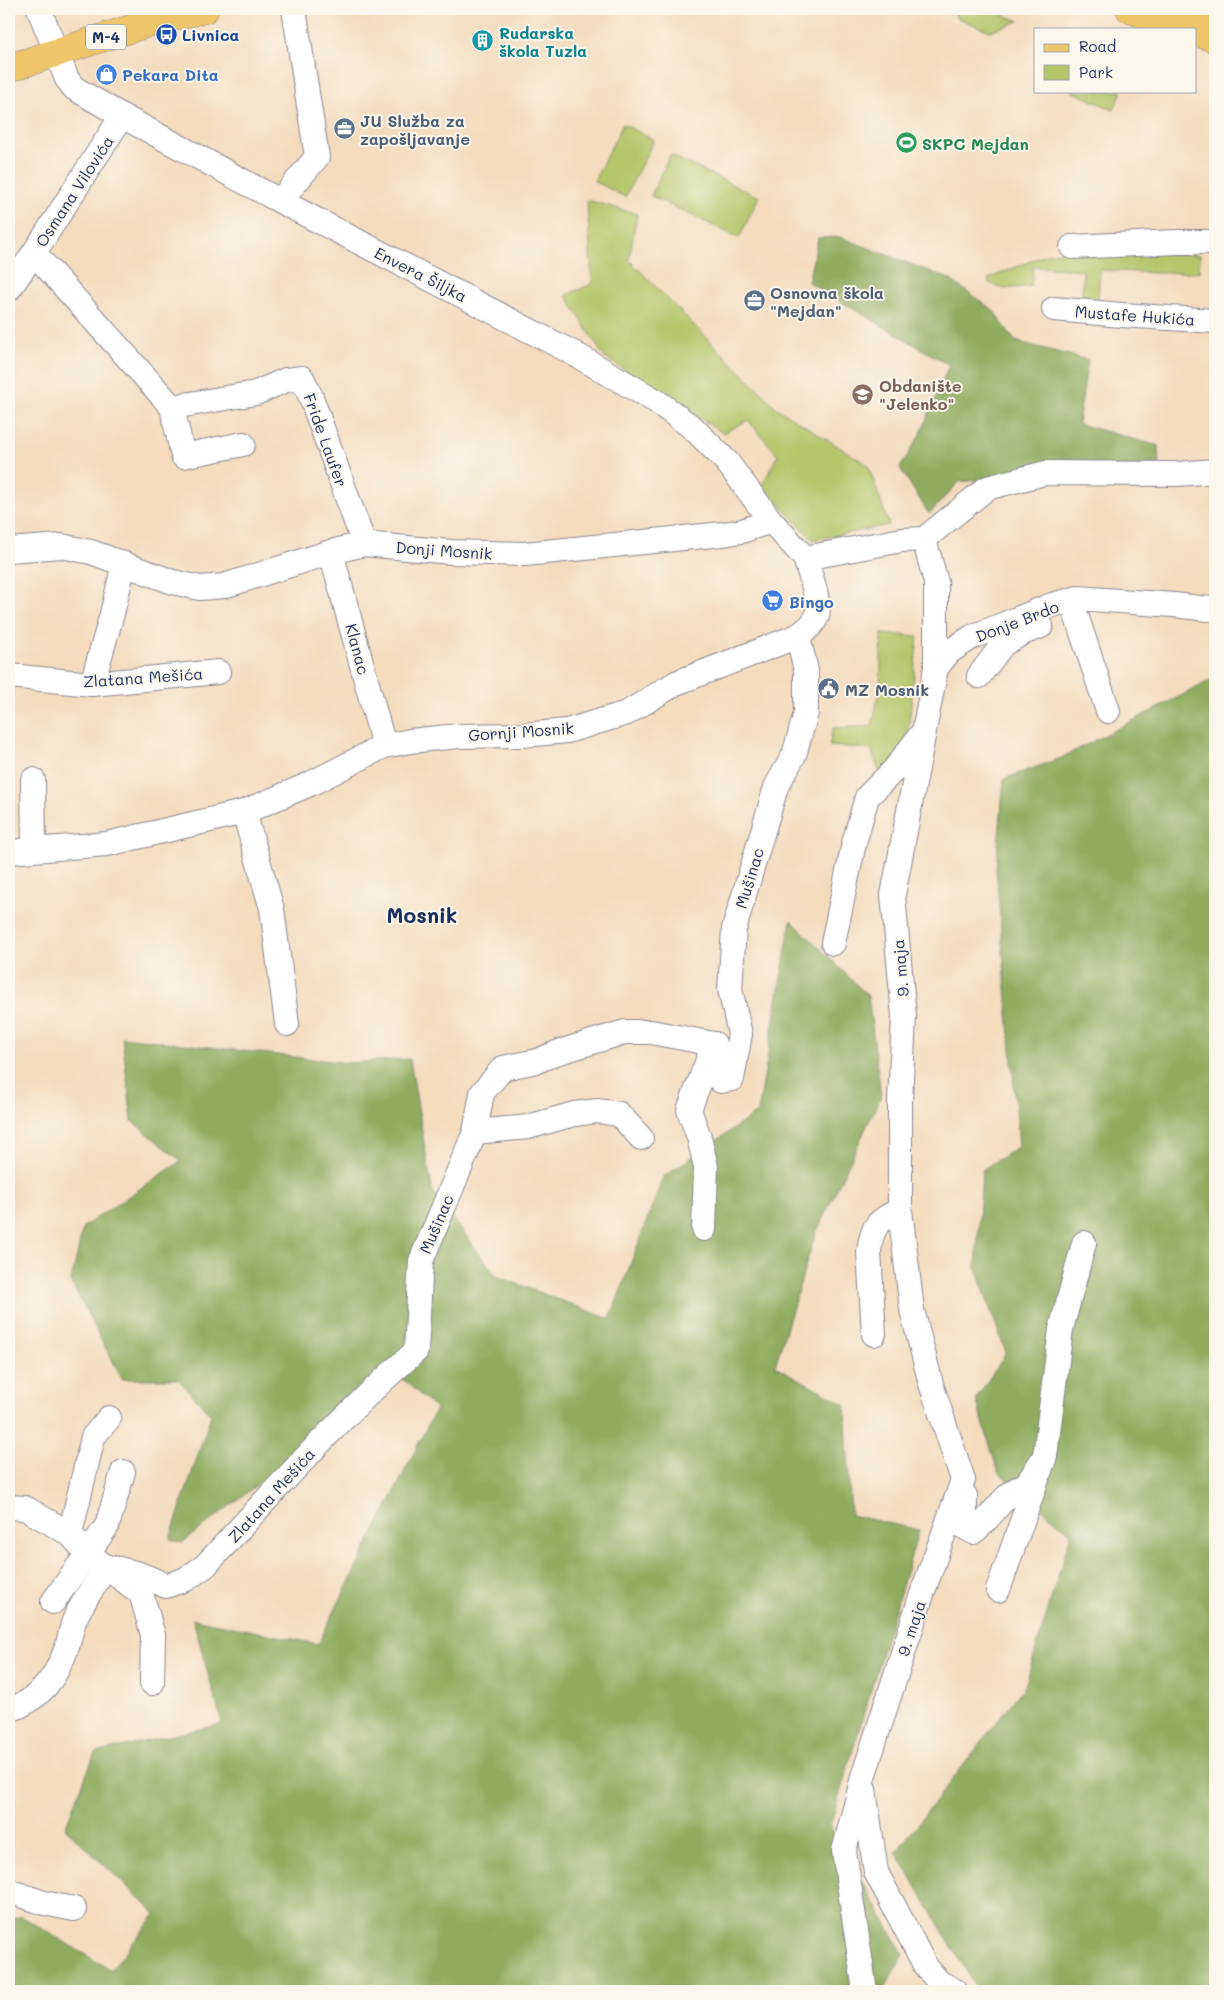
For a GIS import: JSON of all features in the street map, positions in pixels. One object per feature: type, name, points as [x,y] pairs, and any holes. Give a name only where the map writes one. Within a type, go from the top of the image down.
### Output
[{"type":"main road","name":"M-4","points":[[9,68],[54,44],[138,9]]},
{"type":"main road","name":"M-4","points":[[9,50],[54,44],[205,9]]},
{"type":"main road","points":[[1130,9],[1185,28]]},
{"type":"main road","points":[[1193,9],[1215,17]]},
{"type":"main road","points":[[1196,31],[1215,39]]},
{"type":"street","name":"Envera Šiljka","points":[[39,9],[67,79],[74,88],[280,201],[574,353],[656,401],[693,428],[728,462],[771,521],[805,558]]},
{"type":"street","points":[[280,201],[317,157],[294,9]]},
{"type":"street","name":"Osmana Vilovića","points":[[9,289],[122,116]]},
{"type":"street","points":[[1072,247],[1215,242]]},
{"type":"street","points":[[34,253],[172,407],[183,456],[243,444]]},
{"type":"street","name":"Mustafe Hukića","points":[[1054,309],[1215,321]]},
{"type":"street","name":"Fride Laufer","points":[[172,407],[256,393],[286,380],[302,378],[364,544]]},
{"type":"street","points":[[805,558],[902,540],[924,539],[986,488],[1044,473],[1177,474],[1215,471]]},
{"type":"street","name":"Donji Mosnik","points":[[9,550],[61,546],[91,552],[173,582],[200,588],[224,586],[331,552],[364,544],[451,552],[525,554],[723,534],[742,531],[771,521]]},
{"type":"street","name":"9. maja","points":[[924,539],[936,582],[936,668],[926,729],[893,895],[904,1016],[900,1101],[900,1210],[912,1310],[931,1384],[963,1480],[965,1510],[961,1520],[964,1528],[973,1532],[982,1526],[1016,1488],[1026,1485],[1045,1456]]},
{"type":"street","name":"Klanac","points":[[331,552],[384,746]]},
{"type":"street","name":"Gornji Mosnik","points":[[9,852],[107,844],[244,812],[310,784],[384,746],[458,736],[523,735],[567,731],[627,713],[676,683],[798,636],[810,626],[817,616],[817,604],[805,558]]},
{"type":"street","points":[[92,684],[124,564]]},
{"type":"street","name":"Donje Brdo","points":[[936,668],[949,652],[972,637],[1052,605],[1078,598],[1208,609],[1215,608]]},
{"type":"street","name":"Donje Brdo","points":[[980,676],[1003,644],[1025,632],[1108,600]]},
{"type":"street","name":"Donje Brdo","points":[[1075,612],[1108,711]]},
{"type":"street","name":"Mušinac","points":[[416,1351],[421,1260],[475,1132],[482,1093],[502,1068],[538,1061],[559,1052],[625,1032],[651,1032],[714,1044],[721,1081],[732,1079],[740,1034],[730,989],[734,929],[776,787],[794,755],[806,713],[806,671],[798,636]]},
{"type":"street","name":"Zlatana Mešića","points":[[9,676],[92,684],[218,672]]},
{"type":"street","name":"9. maja","points":[[833,943],[854,843],[867,797],[894,770],[926,729]]},
{"type":"street","points":[[33,780],[34,849]]},
{"type":"street","points":[[244,812],[272,908],[288,1024]]},
{"type":"street","points":[[704,1229],[706,1167],[699,1137],[689,1110],[714,1044]]},
{"type":"street","points":[[475,1132],[528,1127],[574,1114],[597,1110],[619,1114],[641,1138]]},
{"type":"street","points":[[874,1334],[869,1252],[870,1238],[880,1219],[900,1210]]},
{"type":"street","name":"9. maja","points":[[998,1590],[1045,1456],[1061,1329],[1084,1243]]},
{"type":"street","name":"Zlatana Mešića","points":[[106,1567],[121,1568],[152,1578],[166,1586],[186,1579],[205,1566],[373,1387],[416,1351]]},
{"type":"street","points":[[70,1534],[93,1437],[109,1418]]},
{"type":"street","points":[[53,1602],[107,1526],[123,1472]]},
{"type":"street","name":"9. maja","points":[[865,1991],[844,1852],[862,1777],[922,1594],[963,1480]]},
{"type":"street","name":"Zlatana Mešića","points":[[9,1507],[25,1508],[70,1534],[87,1553],[141,1593],[152,1634],[152,1683]]},
{"type":"street","points":[[9,1710],[37,1697],[54,1676],[66,1649],[75,1620],[106,1567]]},
{"type":"street","name":"9. maja","points":[[862,1777],[876,1872],[926,1967],[939,1982],[954,1991]]},
{"type":"street","points":[[9,1891],[44,1903],[74,1909]]},
{"type":"green space","points":[[958,9],[988,9],[1019,21],[990,31],[955,17]]},
{"type":"green space","points":[[1073,92],[1122,92],[1114,110]]},
{"type":"green space","points":[[623,124],[654,140],[625,197],[594,181]]},
{"type":"green space","points":[[670,155],[759,197],[739,238],[651,196]]},
{"type":"green space","points":[[587,200],[637,214],[629,260],[778,409],[868,465],[889,525],[813,540],[762,485],[778,455],[748,420],[723,433],[604,357],[566,295],[592,284]]},
{"type":"green space","points":[[840,237],[949,279],[993,310],[1015,341],[1088,360],[1078,424],[1159,446],[1159,464],[959,482],[929,514],[900,468],[921,433],[949,365],[808,282],[818,238]]},
{"type":"green space","points":[[1071,250],[1200,255],[1199,272],[1156,273],[1100,270],[1098,299],[1082,299],[1083,270],[1033,267],[1031,286],[1004,289],[989,283],[988,279],[1047,254]]},
{"type":"green space","points":[[882,634],[918,636],[909,724],[898,788],[882,779],[871,749],[829,746],[833,728],[872,726],[880,687]]},
{"type":"green space","points":[[1215,678],[1215,1991],[992,1991],[977,1989],[896,1852],[1025,1686],[1071,1533],[998,1472],[976,1399],[1006,1353],[976,1269],[982,1170],[1019,1146],[996,868],[1004,779],[1061,758]]},
{"type":"green space","points":[[791,920],[868,996],[881,1096],[815,1235],[775,1366],[845,1404],[851,1515],[919,1530],[830,1826],[904,1955],[883,1991],[9,1991],[9,1920],[21,1916],[111,1970],[156,1914],[65,1828],[95,1753],[222,1724],[193,1619],[318,1644],[436,1409],[398,1375],[182,1543],[170,1539],[211,1415],[178,1379],[122,1379],[71,1282],[83,1227],[181,1161],[132,1121],[122,1037],[347,1063],[410,1059],[432,1190],[496,1276],[610,1319],[663,1177],[758,1112]]},
{"type":"place","name":"Livnica","points":[[166,34]]},
{"type":"place","name":"Rudarska škola Tuzla","points":[[483,41]]},
{"type":"place","name":"Pekara Dita","points":[[106,74]]},
{"type":"place","name":"JU Služba za zapošljavanje","points":[[344,129]]},
{"type":"place","name":"SKPC Mejdan","points":[[906,143]]},
{"type":"place","name":"Osnovna škola \"Mejdan\"","points":[[754,301]]},
{"type":"place","name":"Obdanište \"Jelenko\"","points":[[863,394]]},
{"type":"place","name":"Bingo","points":[[773,601]]},
{"type":"place","name":"MZ Mosnik","points":[[829,689]]},
{"type":"district","name":"Mosnik","points":[[422,914]]}]
